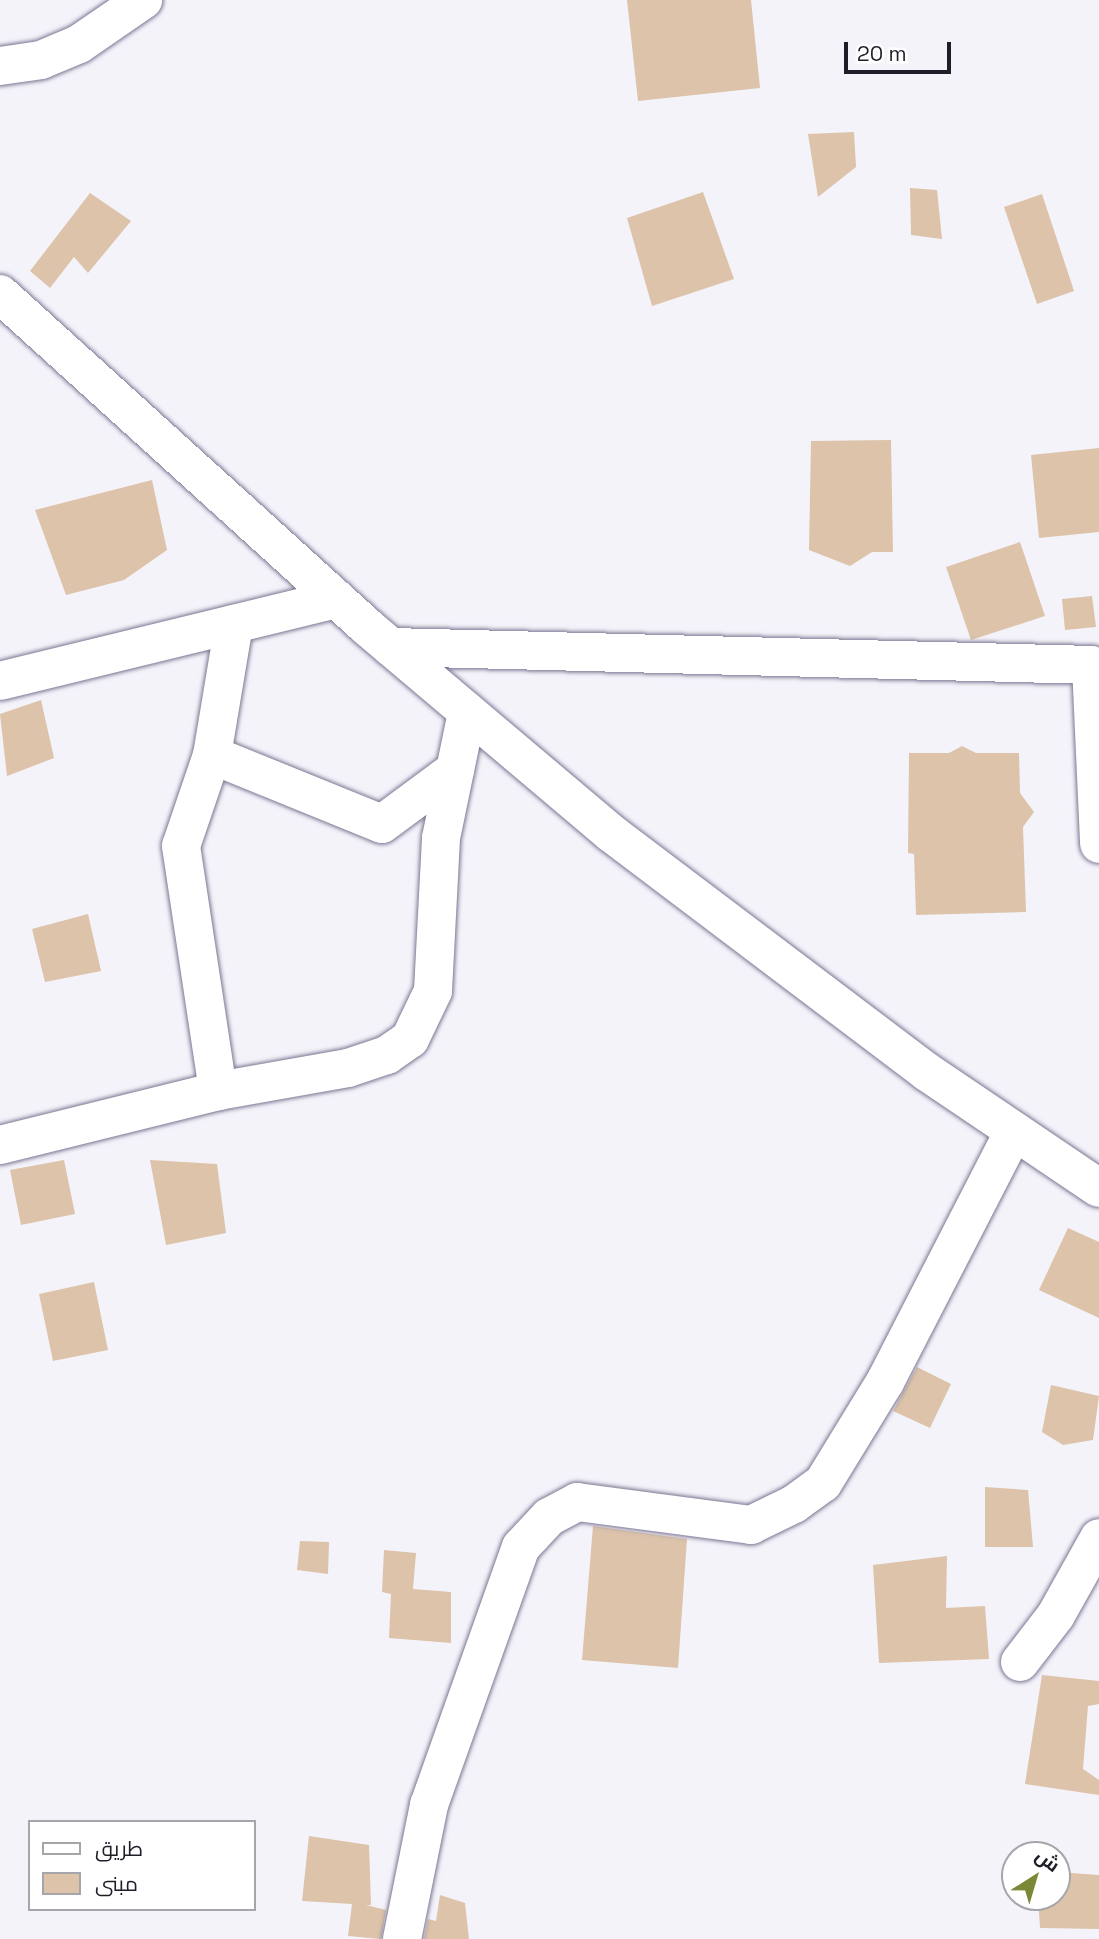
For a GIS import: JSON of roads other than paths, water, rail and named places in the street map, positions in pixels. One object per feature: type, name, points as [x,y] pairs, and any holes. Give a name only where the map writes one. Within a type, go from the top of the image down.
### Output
[{"type":"street","points":[[0,66],[41,60],[79,44],[143,0]]},
{"type":"street","points":[[0,294],[336,599],[611,833],[927,1072],[1099,1188]]},
{"type":"street","points":[[0,681],[336,599]]},
{"type":"street","points":[[218,1091],[181,846],[212,755],[234,624]]},
{"type":"street","points":[[391,647],[1091,665],[1099,844]]},
{"type":"street","points":[[0,1145],[218,1091],[348,1068],[387,1055],[410,1039],[433,991],[440,838],[467,712]]},
{"type":"street","points":[[212,755],[382,824],[455,770]]},
{"type":"street","points":[[402,1939],[429,1805],[521,1547],[549,1517],[577,1502],[751,1525],[794,1504],[823,1483],[886,1382],[1014,1131]]},
{"type":"street","points":[[1020,1662],[1056,1615],[1099,1538]]}]
